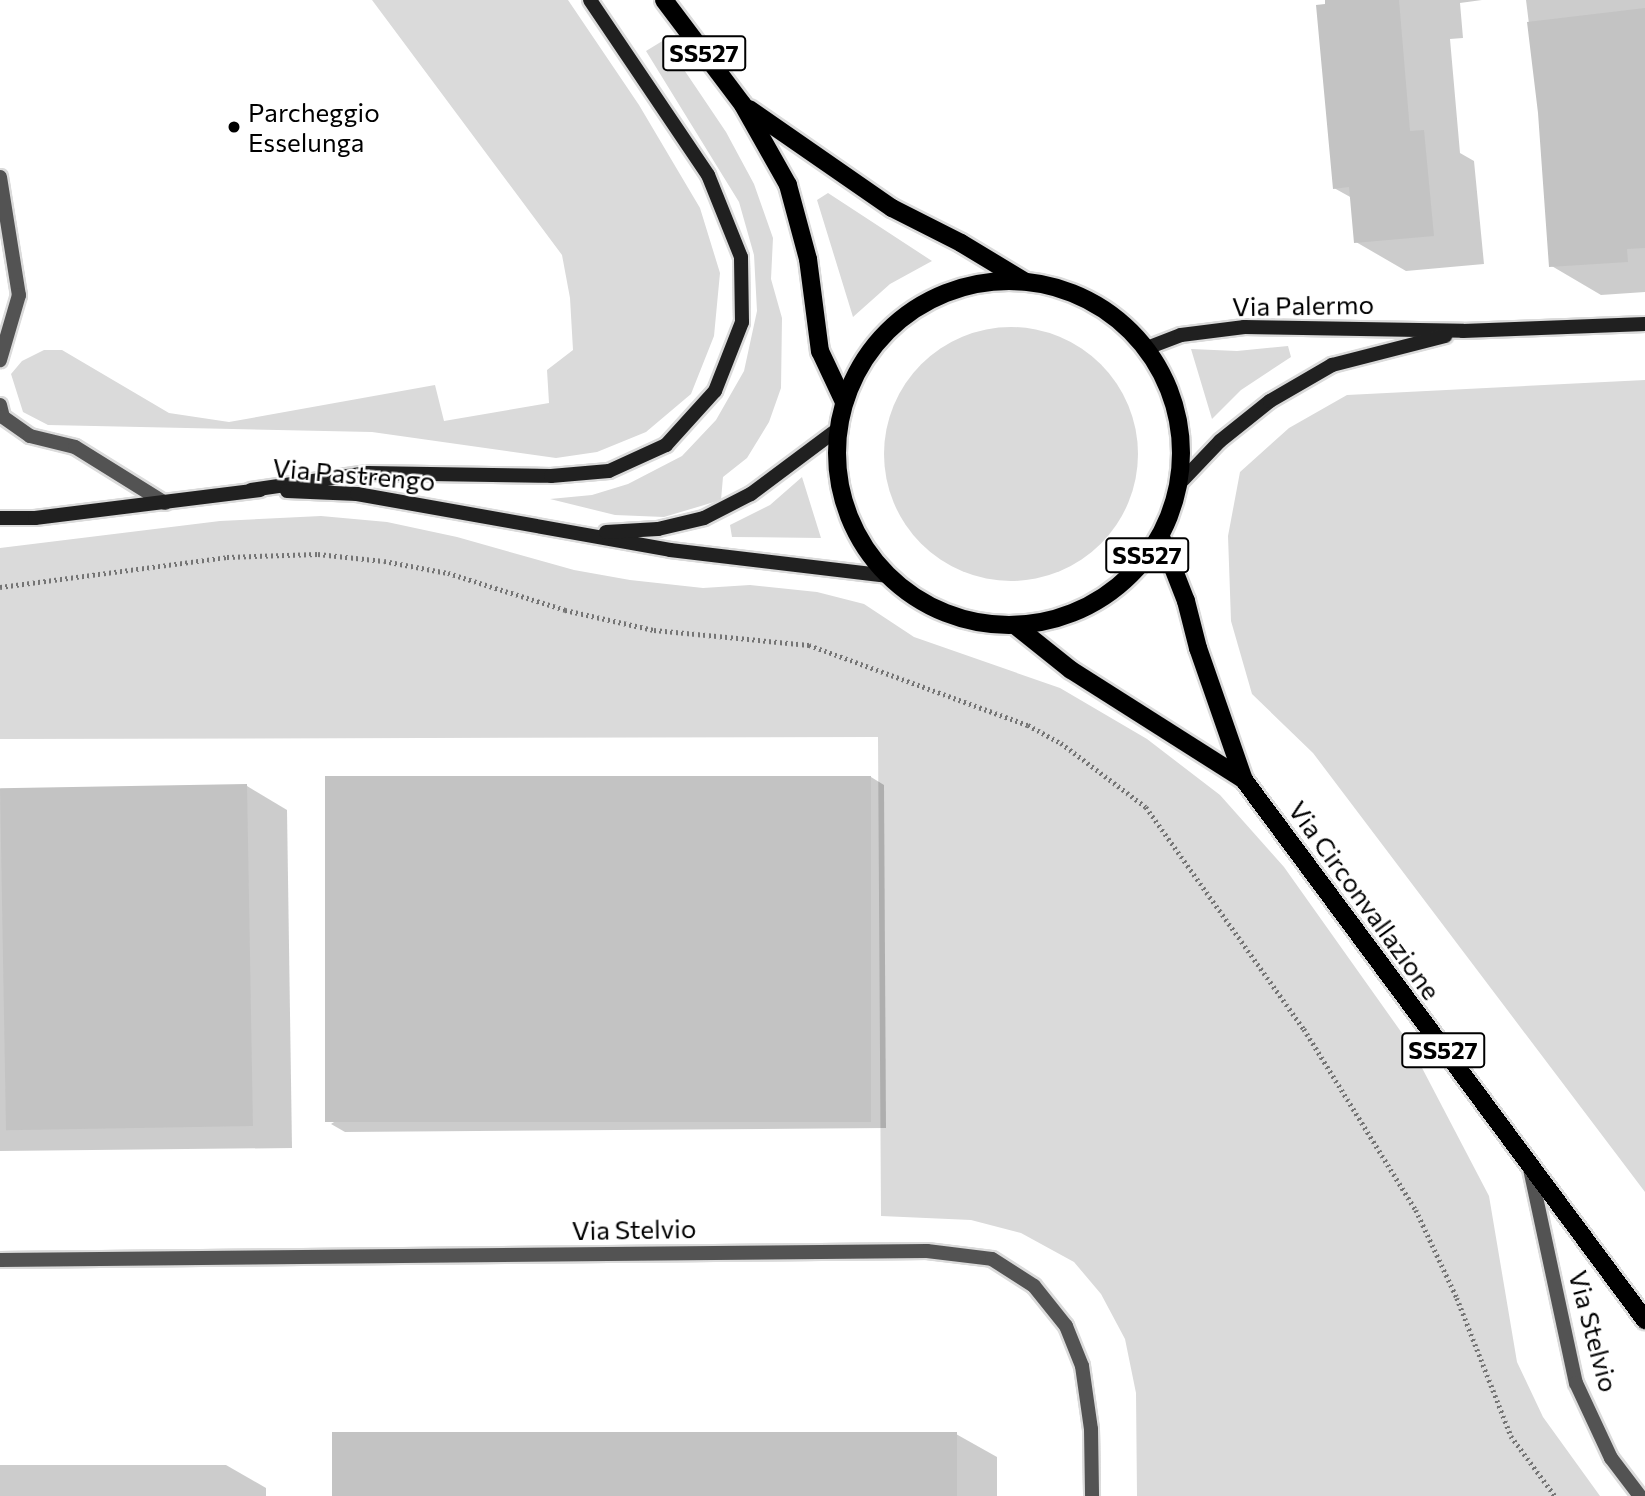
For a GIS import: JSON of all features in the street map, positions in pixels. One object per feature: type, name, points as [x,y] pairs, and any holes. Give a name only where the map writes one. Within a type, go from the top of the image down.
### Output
[{"type":"main road","name":"SS527","points":[[664,0],[743,105],[788,185],[808,259],[820,351],[844,402]]},
{"type":"main road","name":"SS527","points":[[743,105],[892,208],[961,243],[1024,281],[1071,292],[1113,314],[1147,348],[1170,389],[1182,436],[1180,483],[1161,537],[1124,583],[1074,613],[1016,626],[970,621],[926,604],[888,576],[863,545],[846,509],[837,469],[838,429],[844,402],[871,351],[912,310],[965,286],[1024,281]]},
{"type":"main road","name":"Via Circonvallazione","points":[[1161,537],[1186,601],[1198,648],[1244,780],[1645,1320]]},
{"type":"main road","name":"Via Circonvallazione","points":[[1016,626],[1071,670],[1244,780]]},
{"type":"street","points":[[251,490],[368,473],[551,476],[609,471],[666,445],[716,391],[742,322],[741,257],[708,175],[590,0]]},
{"type":"street","points":[[0,177],[19,295],[0,360]]},
{"type":"street","name":"Via Palermo","points":[[1147,348],[1181,335],[1244,327],[1463,331],[1645,324]]},
{"type":"street","name":"Via Palermo","points":[[1180,483],[1220,441],[1270,401],[1332,365],[1463,331]]},
{"type":"street","points":[[0,405],[3,416],[30,436],[75,447],[165,503]]},
{"type":"street","name":"Via Pastrengo","points":[[584,534],[658,529],[704,518],[751,494],[838,429]]},
{"type":"street","name":"Via Pastrengo","points":[[0,518],[35,518],[251,490],[358,494],[670,550],[888,576]]},
{"type":"street","name":"Via Pastrengo","points":[[0,527],[35,518]]},
{"type":"street","name":"Via Stelvio","points":[[1530,1167],[1576,1383],[1611,1458],[1640,1496]]},
{"type":"street","name":"Via Stelvio","points":[[0,1260],[927,1251],[992,1259],[1034,1286],[1066,1325],[1082,1366],[1091,1429],[1092,1496]]},
{"type":"path","points":[[0,587],[227,557],[318,554],[384,561],[448,573],[565,610],[654,630],[809,645],[1028,725],[1061,743],[1146,807],[1304,1030],[1416,1210],[1457,1298],[1511,1436],[1555,1496]]},
{"type":"shaded area","points":[[372,0],[568,0],[639,105],[700,208],[720,273],[714,336],[691,394],[646,432],[597,452],[556,458],[372,432],[48,425],[23,412],[11,374],[22,361],[44,350],[62,350],[169,413],[229,422],[435,385],[444,421],[549,403],[547,370],[573,350],[570,298],[562,255]]},
{"type":"shaded area","points":[[664,40],[726,132],[754,184],[773,238],[771,279],[782,318],[781,388],[769,422],[747,458],[723,477],[721,500],[664,517],[615,515],[550,499],[592,495],[628,484],[682,456],[716,420],[744,371],[757,311],[754,255],[739,202],[646,51]]},
{"type":"shaded area","points":[[828,193],[932,261],[890,284],[853,317],[817,200]]},
{"type":"shaded area","points":[[1011,327],[1060,337],[1082,348],[1101,364],[1117,383],[1128,405],[1138,454],[1128,503],[1117,525],[1101,544],[1082,560],[1060,571],[1011,581],[962,571],[940,560],[921,544],[905,525],[894,503],[884,454],[894,405],[905,383],[921,364],[940,348],[962,337]]},
{"type":"shaded area","points":[[1288,346],[1291,357],[1241,390],[1212,419],[1191,349],[1237,351]]},
{"type":"shaded area","points":[[1645,380],[1645,1192],[1313,753],[1252,694],[1231,621],[1228,536],[1240,472],[1289,428],[1347,395]]},
{"type":"shaded area","points":[[802,477],[821,538],[732,537],[730,525],[770,505]]},
{"type":"shaded area","points":[[321,516],[387,522],[457,537],[574,570],[630,580],[703,588],[750,585],[817,592],[864,604],[914,637],[1060,688],[1147,739],[1220,795],[1284,867],[1409,1043],[1489,1196],[1517,1362],[1543,1417],[1600,1496],[1137,1496],[1136,1393],[1125,1339],[1101,1294],[1074,1262],[1021,1233],[971,1220],[881,1216],[878,737],[0,739],[0,548],[220,521]]},
{"type":"building","points":[[1325,0],[1399,0],[1410,131],[1424,130],[1434,236],[1354,243],[1349,187],[1333,189],[1316,5],[1325,4]]},
{"type":"building","points":[[1645,8],[1645,248],[1627,249],[1628,262],[1549,267],[1538,113],[1527,22]]},
{"type":"building","points":[[325,776],[871,776],[871,1122],[325,1122]]},
{"type":"building","points":[[247,784],[253,1126],[6,1130],[0,788]]},
{"type":"building","points":[[332,1432],[957,1432],[957,1496],[332,1496]]},
{"type":"place","name":"Parcheggio Esselunga","points":[[234,127]]}]
